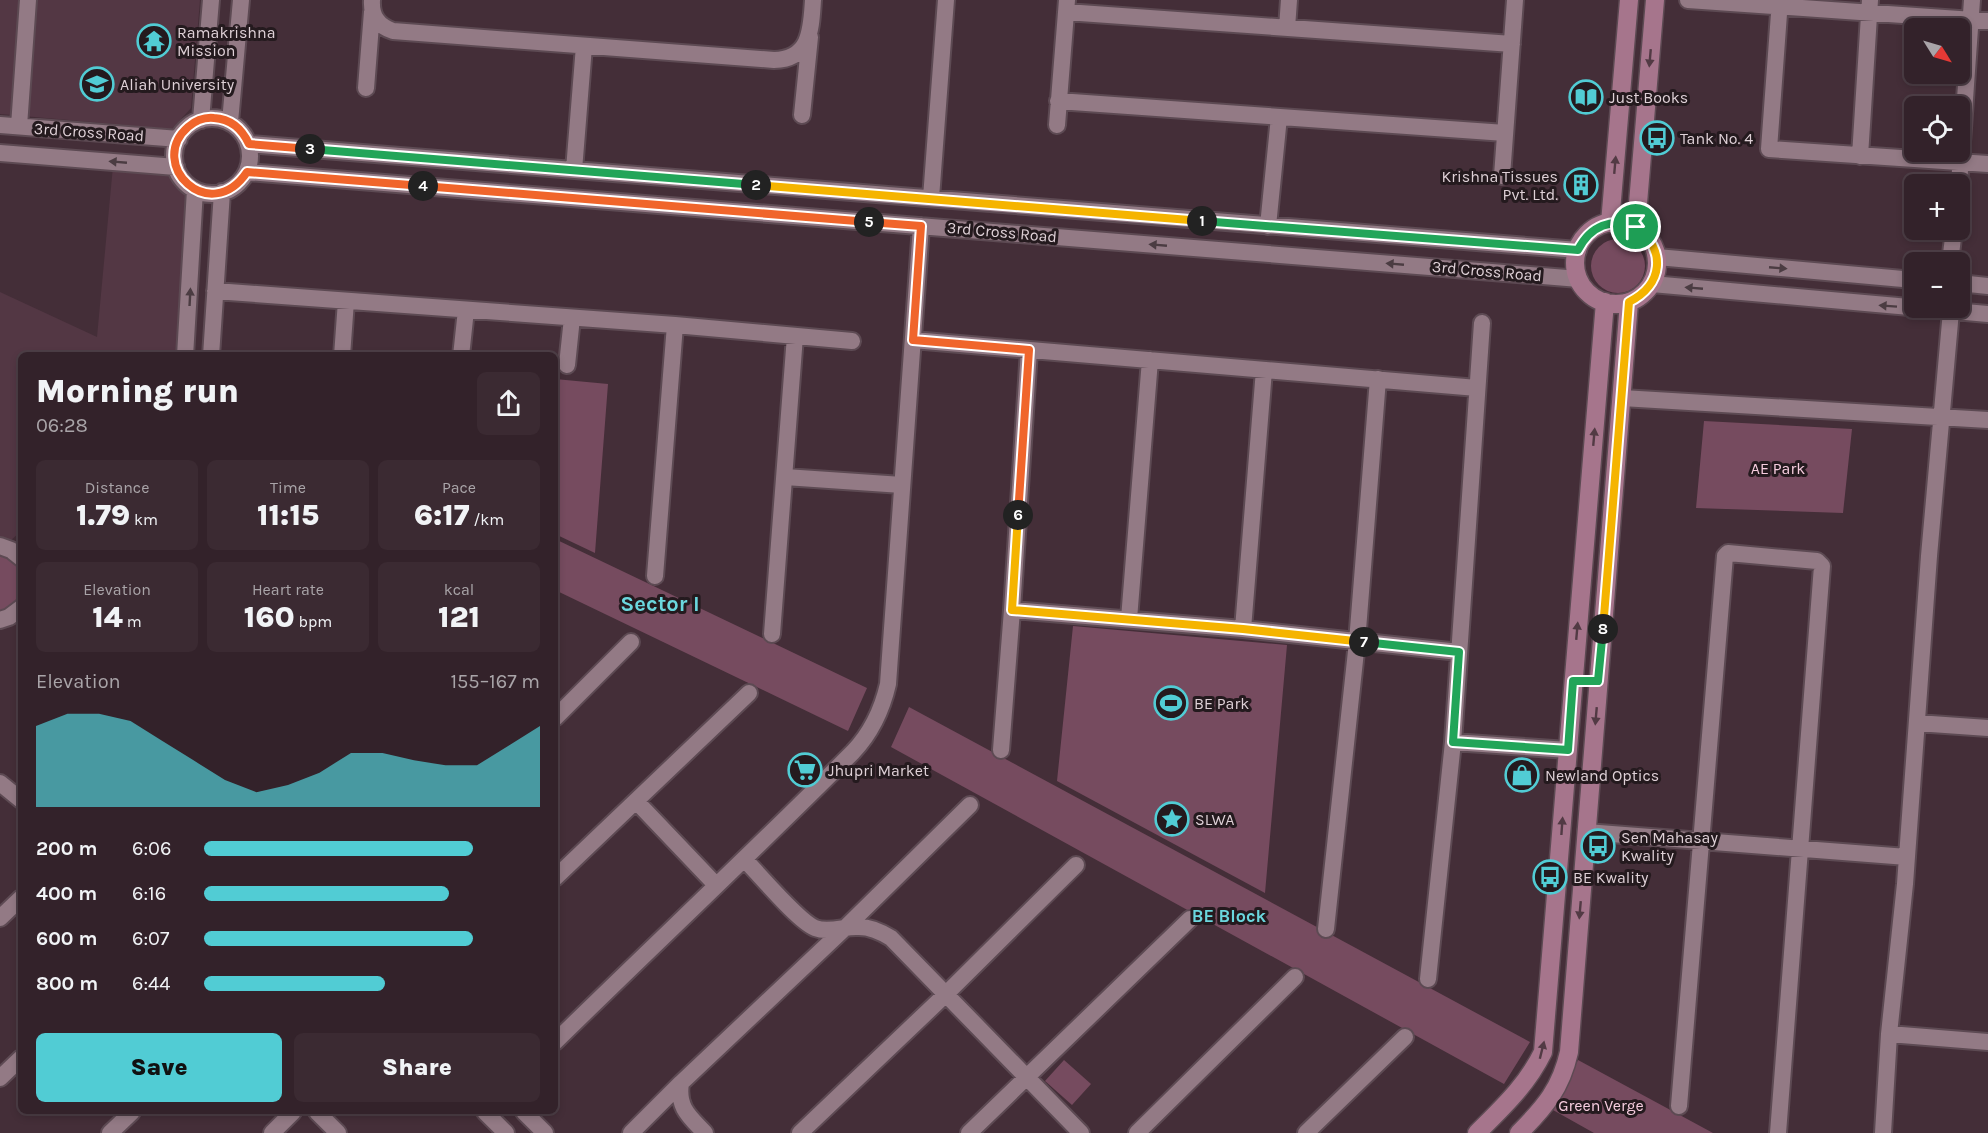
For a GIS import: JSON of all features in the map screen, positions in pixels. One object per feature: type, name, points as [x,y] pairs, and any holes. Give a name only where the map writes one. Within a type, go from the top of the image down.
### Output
[{"type":"main road","points":[[1610,223],[1629,0]]},
{"type":"main road","points":[[1636,227],[1655,0]]},
{"type":"main road","points":[[1621,222],[1636,227],[1650,240],[1657,257],[1652,284],[1646,291],[1629,302],[1613,304],[1589,294],[1579,279],[1576,269],[1578,250],[1583,240],[1590,232],[1610,223],[1621,222]]},
{"type":"main road","points":[[1476,1133],[1517,1092],[1543,1052],[1605,302]]},
{"type":"main road","points":[[1519,1133],[1553,1095],[1563,1075],[1569,1052],[1629,302]]},
{"type":"main road","points":[[1573,681],[1598,681]]},
{"type":"main road","points":[[1528,1078],[1553,1095]]},
{"type":"street","points":[[19,126],[28,0]]},
{"type":"street","points":[[201,120],[211,0]]},
{"type":"street","points":[[230,122],[241,0]]},
{"type":"street","points":[[802,115],[813,0]]},
{"type":"street","points":[[931,198],[945,0]]},
{"type":"street","points":[[1287,28],[1289,0]]},
{"type":"street","points":[[1502,176],[1515,0]]},
{"type":"street","points":[[1688,0],[1870,6],[1988,21]]},
{"type":"street","points":[[1966,96],[1972,0]]},
{"type":"street","points":[[1779,3],[1768,149],[1904,158]]},
{"type":"street","points":[[372,6],[380,25],[393,31],[780,60],[802,49],[810,36]]},
{"type":"street","points":[[366,88],[372,6]]},
{"type":"street","points":[[1057,125],[1066,6],[1287,28],[1512,44]]},
{"type":"street","points":[[1860,156],[1870,6]]},
{"type":"street","points":[[574,170],[584,46]]},
{"type":"street","points":[[1059,101],[1505,133]]},
{"type":"street","points":[[1268,225],[1279,117]]},
{"type":"street","points":[[216,118],[230,122],[249,144],[247,172],[232,188],[222,192],[208,194],[195,190],[186,184],[176,167],[175,153],[179,139],[192,124],[201,120],[216,118]]},
{"type":"street","name":"3rd Cross Road","points":[[0,126],[179,139]]},
{"type":"street","name":"3rd Cross Road","points":[[249,144],[1578,250]]},
{"type":"street","points":[[0,153],[176,167]]},
{"type":"street","points":[[1970,162],[1988,164]]},
{"type":"street","points":[[513,194],[516,166]]},
{"type":"street","name":"3rd Cross Road","points":[[247,172],[1579,279]]},
{"type":"street","points":[[662,206],[664,177]]},
{"type":"street","points":[[185,352],[195,190]]},
{"type":"street","points":[[211,352],[222,192]]},
{"type":"street","points":[[852,220],[853,192]]},
{"type":"street","points":[[1196,248],[1198,221]]},
{"type":"street","points":[[558,1039],[716,885],[745,860],[862,742],[884,702],[888,684],[921,226]]},
{"type":"street","points":[[1322,258],[1325,230]]},
{"type":"street","points":[[1486,271],[1490,243]]},
{"type":"street","points":[[1657,257],[1904,279]]},
{"type":"street","points":[[1860,304],[1862,276]]},
{"type":"street","points":[[1652,284],[1904,307]]},
{"type":"street","points":[[1970,284],[1988,286]]},
{"type":"street","points":[[215,291],[675,324],[852,341]]},
{"type":"street","points":[[342,352],[346,301]]},
{"type":"street","points":[[461,352],[466,310]]},
{"type":"street","points":[[1970,313],[1988,314]]},
{"type":"street","points":[[567,365],[572,318]]},
{"type":"street","points":[[1883,1133],[1889,1034],[1907,857],[1950,318]]},
{"type":"street","points":[[1428,979],[1453,742],[1482,323]]},
{"type":"street","points":[[655,576],[675,324]]},
{"type":"street","points":[[772,634],[795,336]]},
{"type":"street","points":[[913,340],[1476,388]]},
{"type":"street","points":[[1001,750],[1029,350]]},
{"type":"street","points":[[1129,619],[1150,360]]},
{"type":"street","points":[[1243,629],[1264,370]]},
{"type":"street","points":[[1326,929],[1357,642],[1378,380]]},
{"type":"street","points":[[1622,398],[1988,420]]},
{"type":"street","points":[[785,477],[902,485]]},
{"type":"street","points":[[1679,1106],[1725,556],[1728,553],[1817,561],[1822,566],[1778,1133]]},
{"type":"street","points":[[1012,610],[1243,629],[1459,652]]},
{"type":"street","points":[[558,715],[631,642]]},
{"type":"street","points":[[558,875],[749,693]]},
{"type":"street","points":[[1917,723],[1988,728]]},
{"type":"street","points":[[1453,742],[1568,750]]},
{"type":"street","points":[[0,783],[18,798]]},
{"type":"street","points":[[636,801],[716,885]]},
{"type":"street","points":[[631,1132],[970,805]]},
{"type":"street","points":[[1586,831],[1907,857]]},
{"type":"street","points":[[745,860],[803,920],[816,928],[828,930],[868,927],[891,938],[1081,1133]]},
{"type":"street","points":[[800,1133],[946,994],[1076,865]]},
{"type":"street","points":[[0,918],[18,901]]},
{"type":"street","points":[[969,1133],[1190,919]]},
{"type":"street","points":[[1137,1133],[1296,977]]},
{"type":"street","points":[[1889,1034],[1988,1042]]},
{"type":"street","points":[[1306,1133],[1405,1037]]},
{"type":"street","points":[[0,1078],[18,1061]]},
{"type":"street","points":[[681,1083],[680,1100],[684,1110],[705,1133]]},
{"type":"street","points":[[110,1133],[130,1114]]},
{"type":"street","points":[[272,1133],[291,1114]]},
{"type":"street","points":[[319,1114],[338,1133]]},
{"type":"street","points":[[487,1114],[506,1133]]},
{"type":"street","points":[[526,1114],[545,1133]]},
{"type":"shaded area","points":[[0,0],[200,0],[191,108],[172,129],[0,114]]},
{"type":"shaded area","points":[[113,166],[172,173],[188,197],[181,352],[18,352],[18,534],[9,542],[0,540],[0,292],[97,337]]},
{"type":"green space","points":[[1613,239],[1623,239],[1633,243],[1641,251],[1645,266],[1641,281],[1633,289],[1623,293],[1613,293],[1603,289],[1595,281],[1591,271],[1591,261],[1595,251],[1603,243]]},
{"type":"green space","points":[[558,379],[608,384],[595,553],[558,535]]},
{"type":"green space","name":"AE Park","points":[[1704,421],[1852,429],[1843,513],[1696,508]]},
{"type":"green space","points":[[558,540],[867,688],[848,731],[558,591]]},
{"type":"green space","points":[[0,556],[10,560],[18,569],[18,596],[9,607],[0,612]]},
{"type":"green space","points":[[1073,626],[1287,645],[1265,893],[1057,781]]},
{"type":"green space","points":[[909,707],[1530,1042],[1504,1084],[891,747]]},
{"type":"green space","points":[[1064,1060],[1091,1084],[1072,1105],[1045,1081]]},
{"type":"green space","name":"Green Verge","points":[[1578,1060],[1713,1133],[1594,1133],[1553,1110]]},
{"type":"place","name":"Ramakrishna Mission","points":[[154,41]]},
{"type":"place","name":"Aliah University","points":[[97,84]]},
{"type":"place","name":"Just Books","points":[[1586,97]]},
{"type":"place","name":"Tank No. 4","points":[[1657,138]]},
{"type":"place","name":"Krishna Tissues Pvt. Ltd.","points":[[1581,185]]},
{"type":"place","name":"BE Park","points":[[1171,703]]},
{"type":"place","name":"Jhupri Market","points":[[805,770]]},
{"type":"place","name":"Newland Optics","points":[[1522,775]]},
{"type":"place","name":"SLWA","points":[[1172,819]]},
{"type":"place","name":"Sen Mahasay Kwality","points":[[1598,846]]},
{"type":"place","name":"BE Kwality","points":[[1550,877]]},
{"type":"district","name":"Sector I","points":[[660,604]]},
{"type":"district","name":"BE Block","points":[[1229,916]]},
{"type":"route","points":[[216,118],[230,122],[238,128],[249,144],[1198,221],[1578,250],[1590,232],[1600,226],[1621,222],[1636,227],[1650,240],[1657,257],[1657,266],[1652,284],[1646,291],[1629,302],[1598,681],[1573,681],[1568,750],[1453,742],[1459,652],[1243,629],[1012,610],[1029,350],[913,340],[921,226],[247,172],[232,188],[216,194],[208,194],[186,184],[176,167],[175,153],[176,145],[184,130],[201,120],[216,118]]}]
